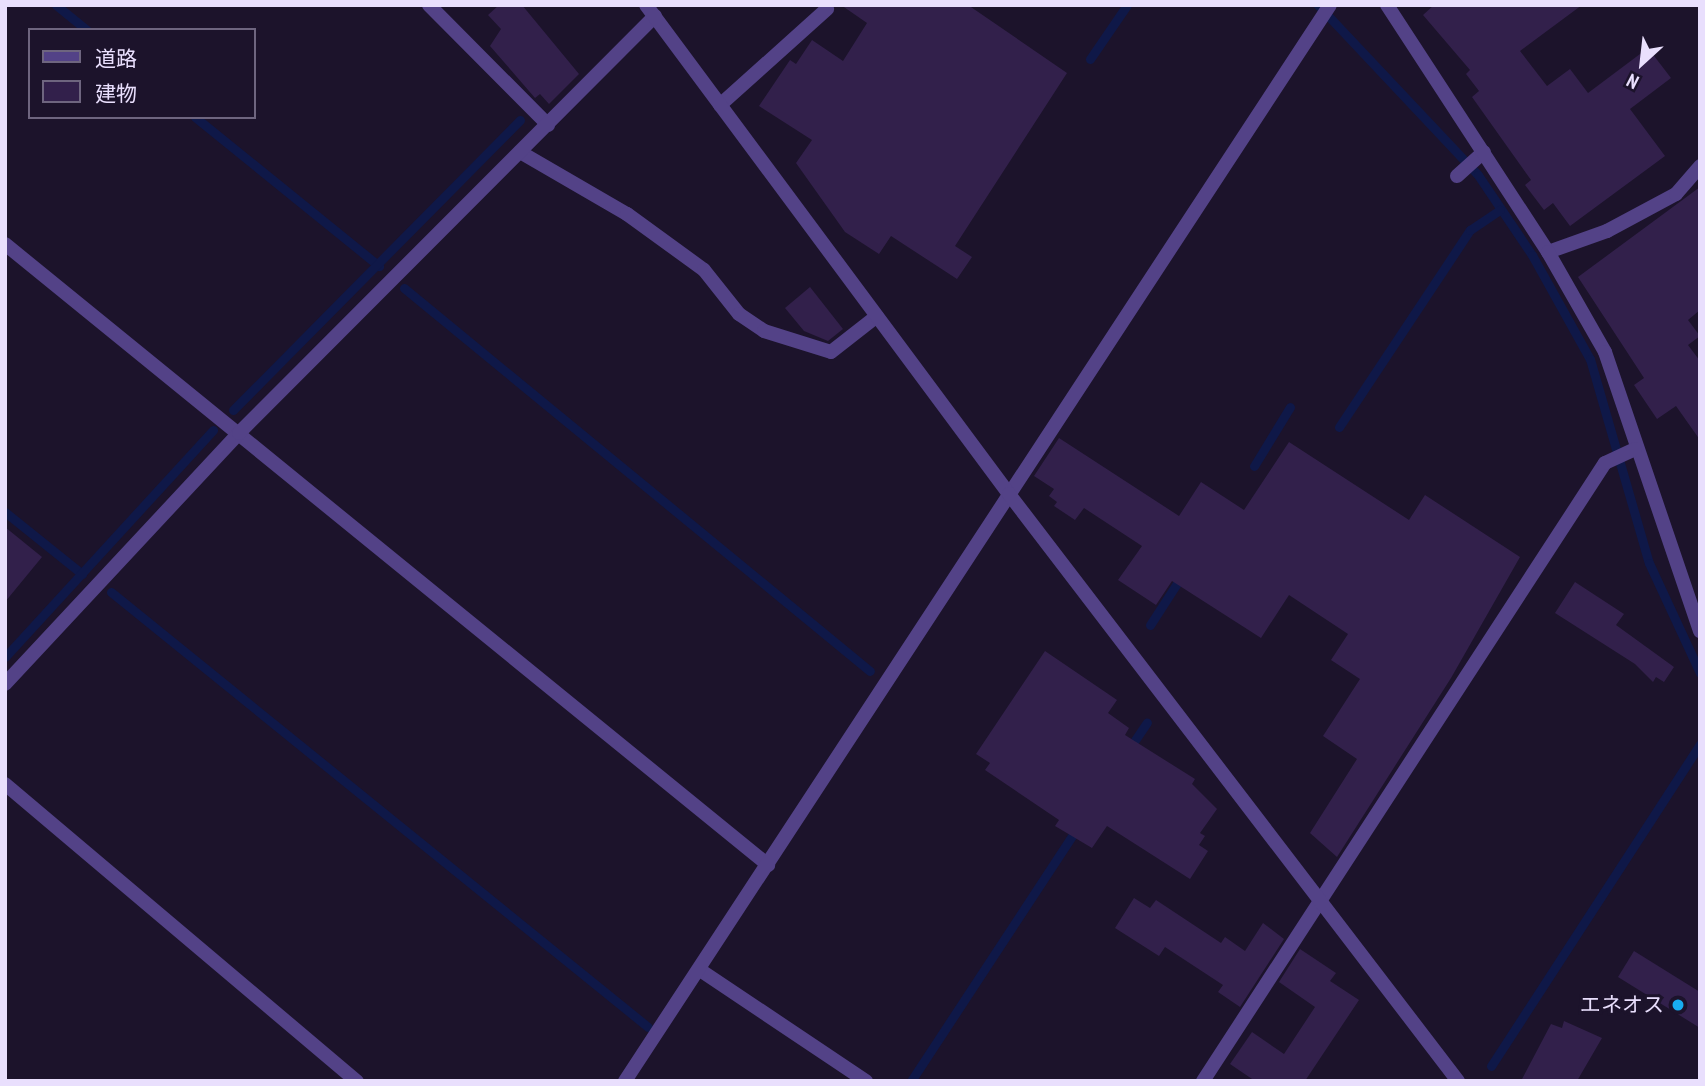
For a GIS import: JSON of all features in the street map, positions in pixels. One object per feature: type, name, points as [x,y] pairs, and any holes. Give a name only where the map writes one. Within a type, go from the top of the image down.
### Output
[{"type":"street","points":[[429,5],[548,125]]},
{"type":"street","points":[[1387,5],[1479,156],[1548,252],[1605,352],[1635,449],[1700,631]]},
{"type":"street","points":[[625,1081],[700,970],[1317,18],[1329,6]]},
{"type":"street","points":[[5,684],[239,433],[548,125],[649,8],[1009,494],[1458,1081]]},
{"type":"street","points":[[720,105],[827,9]]},
{"type":"street","points":[[520,152],[627,214],[704,270],[739,314],[764,331],[831,352],[877,316]]},
{"type":"street","points":[[1457,176],[1479,156]]},
{"type":"street","points":[[1548,252],[1607,231],[1676,194],[1700,166]]},
{"type":"street","points":[[5,244],[768,865]]},
{"type":"street","points":[[1203,1081],[1614,459],[1635,449]]},
{"type":"street","points":[[5,784],[357,1081]]},
{"type":"street","points":[[700,970],[866,1081]]},
{"type":"building","points":[[499,5],[522,5],[579,74],[549,104],[540,94],[535,98],[490,46],[501,29],[488,15]]},
{"type":"building","points":[[841,5],[968,5],[1067,73],[955,246],[972,257],[957,279],[891,236],[879,254],[845,232],[796,163],[812,140],[759,106],[790,60],[796,64],[812,40],[843,61],[867,23]]},
{"type":"building","points":[[1434,5],[1582,5],[1520,51],[1547,86],[1570,69],[1588,93],[1648,48],[1671,78],[1630,109],[1665,156],[1570,226],[1553,203],[1544,210],[1525,185],[1531,180],[1472,97],[1479,91],[1466,74],[1470,70],[1423,15]]},
{"type":"building","points":[[1700,187],[1700,310],[1688,320],[1700,336],[1688,345],[1700,361],[1700,440],[1676,406],[1657,419],[1634,385],[1644,378],[1578,277]]},
{"type":"building","points":[[810,287],[843,329],[828,341],[804,331],[785,308]]},
{"type":"building","points":[[1059,438],[1179,516],[1201,482],[1244,510],[1289,442],[1409,520],[1425,495],[1520,557],[1451,678],[1337,857],[1310,833],[1357,759],[1323,736],[1360,679],[1331,660],[1348,634],[1289,595],[1261,638],[1172,581],[1156,605],[1118,580],[1142,546],[1084,508],[1075,520],[1054,506],[1057,502],[1049,496],[1054,489],[1034,476]]},
{"type":"building","points":[[5,527],[42,557],[5,602]]},
{"type":"building","points":[[1575,582],[1624,614],[1616,625],[1674,667],[1664,682],[1656,677],[1653,682],[1635,664],[1555,613]]},
{"type":"building","points":[[1045,651],[1117,700],[1108,713],[1129,728],[1125,735],[1195,779],[1192,784],[1217,809],[1200,833],[1205,836],[1199,845],[1208,851],[1190,879],[1107,826],[1092,848],[1055,826],[1059,820],[985,770],[990,763],[976,754]]},
{"type":"building","points":[[1134,898],[1150,908],[1156,900],[1221,943],[1225,937],[1245,951],[1263,923],[1284,939],[1240,1007],[1218,992],[1223,985],[1165,947],[1159,956],[1115,928]]},
{"type":"building","points":[[1300,949],[1336,973],[1330,981],[1359,1000],[1305,1081],[1255,1081],[1230,1064],[1252,1032],[1284,1054],[1315,1007],[1279,982]]},
{"type":"building","points":[[1634,951],[1700,992],[1700,1028],[1618,977]]},
{"type":"building","points":[[1564,1021],[1602,1038],[1577,1081],[1521,1081],[1551,1024],[1562,1028]]},
{"type":"waterway","points":[[56,5],[85,28]]},
{"type":"waterway","points":[[1090,59],[1127,5]]},
{"type":"waterway","points":[[1318,5],[1478,175],[1532,255],[1590,359],[1649,563],[1700,673]]},
{"type":"waterway","points":[[197,119],[379,266]]},
{"type":"waterway","points":[[233,410],[520,120]]},
{"type":"waterway","points":[[1339,427],[1470,230],[1500,210]]},
{"type":"waterway","points":[[404,288],[870,671]]},
{"type":"waterway","points":[[1254,466],[1290,407]]},
{"type":"waterway","points":[[5,657],[213,430]]},
{"type":"waterway","points":[[5,512],[82,574]]},
{"type":"waterway","points":[[1150,625],[1181,577]]},
{"type":"waterway","points":[[111,592],[648,1027]]},
{"type":"waterway","points":[[1129,749],[1147,722]]},
{"type":"waterway","points":[[1491,1066],[1700,744]]},
{"type":"waterway","points":[[911,1081],[1077,828]]},
{"type":"place","name":"エネオス","points":[[1678,1005]]}]
